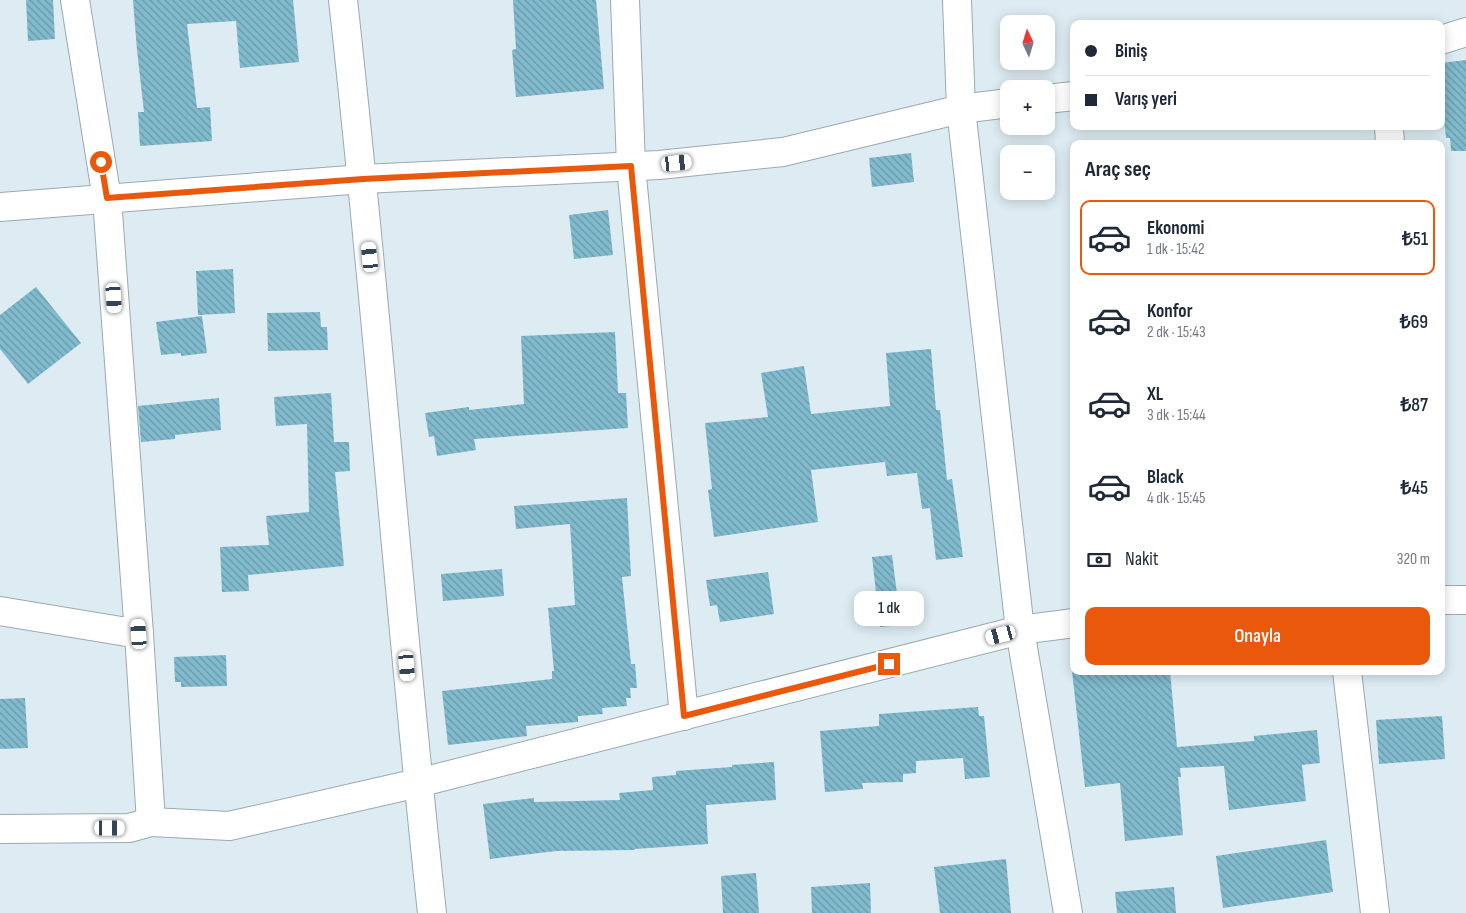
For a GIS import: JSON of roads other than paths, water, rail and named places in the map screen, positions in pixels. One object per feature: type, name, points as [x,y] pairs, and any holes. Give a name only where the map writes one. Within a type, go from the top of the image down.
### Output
[{"type":"street","points":[[75,0],[107,198],[151,822]]},
{"type":"street","points":[[343,0],[363,179],[418,783],[432,913]]},
{"type":"street","points":[[625,0],[631,166],[684,716]]},
{"type":"street","points":[[956,0],[961,109],[1020,630],[1068,913]]},
{"type":"street","points":[[1445,39],[1466,32]]},
{"type":"street","points":[[1055,98],[1070,96]]},
{"type":"street","points":[[0,207],[363,179],[631,166],[783,152],[961,109],[1000,104]]},
{"type":"street","points":[[1445,600],[1466,600]]},
{"type":"street","points":[[0,611],[139,634]]},
{"type":"street","points":[[0,829],[128,828],[151,822],[229,826],[418,783],[1020,630],[1070,624]]},
{"type":"street","points":[[1347,675],[1375,913]]}]
